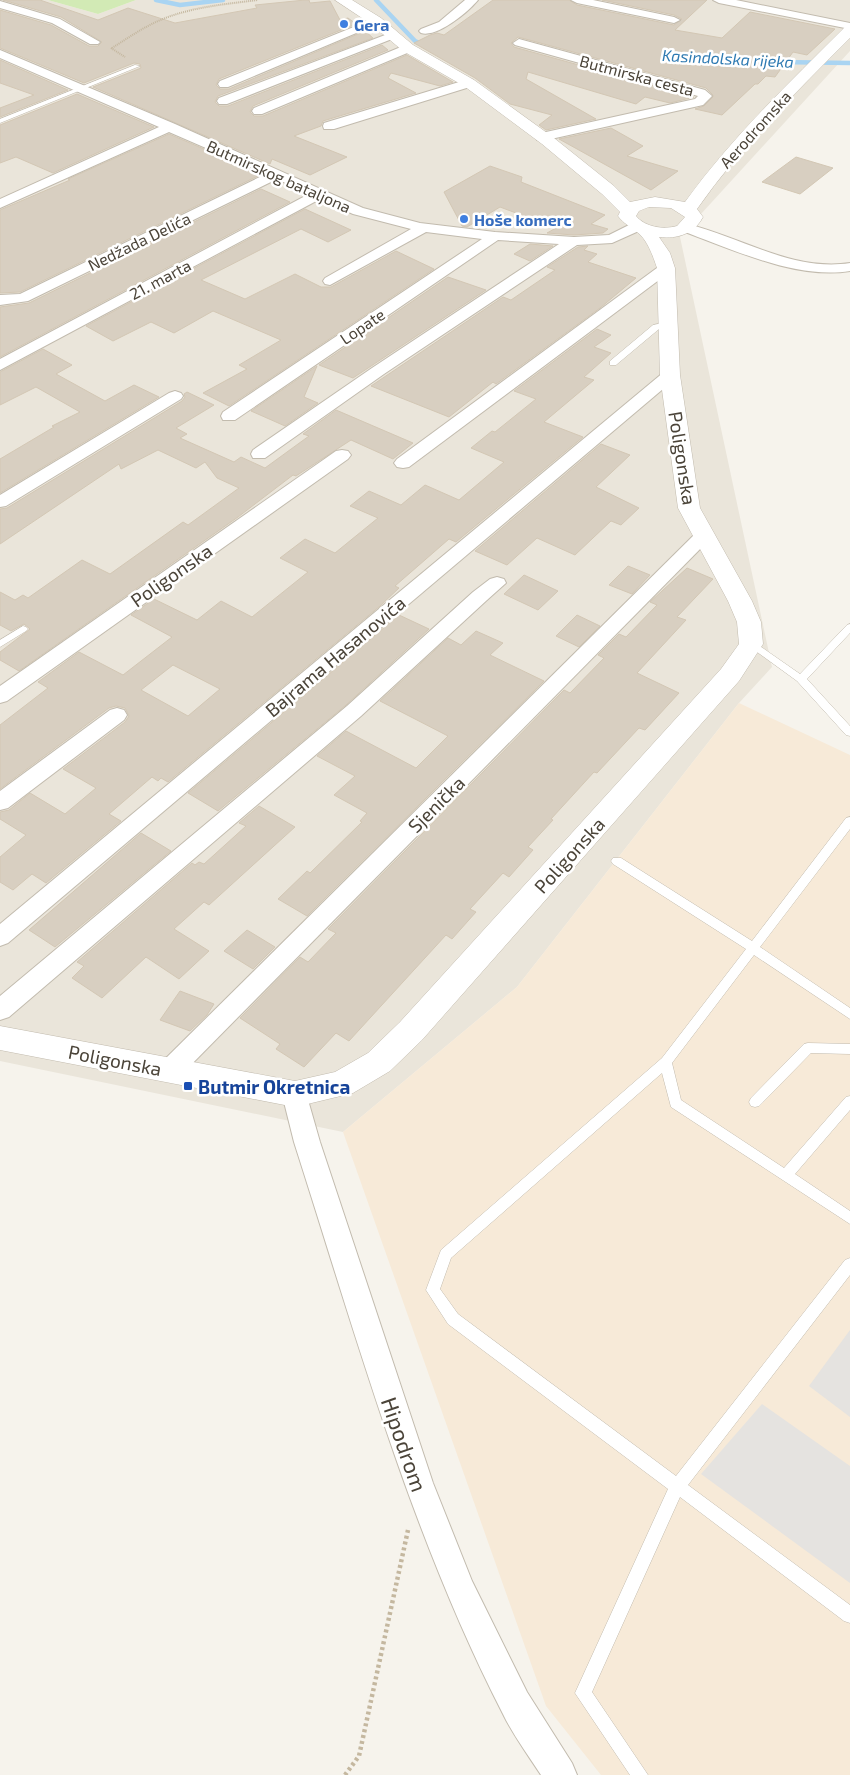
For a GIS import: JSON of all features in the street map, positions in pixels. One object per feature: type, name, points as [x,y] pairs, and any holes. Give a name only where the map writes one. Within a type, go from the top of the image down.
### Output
[{"type":"street","points":[[342,0],[376,21],[408,48],[469,82],[542,137],[608,190],[665,251]]},
{"type":"street","points":[[425,31],[443,24],[472,0]]},
{"type":"street","points":[[577,0],[674,20]]},
{"type":"street","points":[[719,0],[850,26]]},
{"type":"street","points":[[0,4],[56,22],[94,42]]},
{"type":"street","points":[[224,84],[376,21]]},
{"type":"street","name":"Aerodromska","points":[[688,210],[704,186],[805,74],[850,30]]},
{"type":"street","points":[[223,101],[392,35]]},
{"type":"street","name":"Butmirska cesta","points":[[519,43],[701,93],[706,96],[699,102],[683,106],[542,137]]},
{"type":"street","points":[[258,111],[408,48]]},
{"type":"street","name":"Butmirskog bataljona","points":[[0,54],[358,211],[387,220],[495,236],[574,242],[612,239],[623,235],[637,223]]},
{"type":"street","points":[[330,126],[469,82]]},
{"type":"street","points":[[0,204],[170,127]]},
{"type":"street","name":"Nedžada Delića","points":[[0,300],[23,298],[277,174]]},
{"type":"street","name":"Aerodromska","points":[[667,202],[704,186]]},
{"type":"street","points":[[403,463],[665,251],[692,223],[694,218],[688,210],[667,202],[649,202],[608,190]]},
{"type":"street","name":"21. marta","points":[[0,365],[319,194]]},
{"type":"street","points":[[637,223],[634,207],[649,202]]},
{"type":"street","points":[[330,281],[425,227]]},
{"type":"street","points":[[687,228],[792,264],[823,270],[850,267]]},
{"type":"street","name":"Lopate","points":[[229,416],[495,236]]},
{"type":"street","name":"Butmirskog bataljona","points":[[259,454],[378,372],[574,242]]},
{"type":"street","name":"Poligonska","points":[[0,1038],[295,1094],[342,1084],[379,1062],[411,1031],[730,675],[751,644],[748,622],[740,601],[689,508],[670,374],[665,251]]},
{"type":"street","name":"Bajrama Hasanovića","points":[[0,937],[670,374]]},
{"type":"street","points":[[0,502],[175,396]]},
{"type":"street","name":"Poligonska","points":[[0,696],[342,454]]},
{"type":"street","name":"Sjenička","points":[[169,1070],[703,536]]},
{"type":"street","points":[[0,1010],[354,711],[480,596],[497,584]]},
{"type":"street","points":[[0,802],[117,715]]},
{"type":"street","name":"Hipodrom","points":[[295,1094],[307,1142],[418,1483],[460,1590],[516,1704],[560,1775]]},
{"type":"lane","points":[[0,122],[137,66]]},
{"type":"lane","points":[[614,363],[656,327],[668,324]]},
{"type":"lane","points":[[802,679],[850,626]]},
{"type":"lane","points":[[0,644],[23,629]]},
{"type":"lane","points":[[751,644],[802,679],[850,732]]},
{"type":"lane","points":[[850,821],[666,1062],[446,1254],[433,1290],[453,1319],[850,1615]]},
{"type":"lane","points":[[617,861],[753,948],[850,1014]]},
{"type":"lane","points":[[756,1102],[808,1048],[850,1049]]},
{"type":"lane","points":[[666,1062],[676,1103],[850,1218]]},
{"type":"lane","points":[[786,1175],[850,1102]]},
{"type":"lane","points":[[640,1775],[583,1693],[677,1487],[850,1264]]},
{"type":"path","points":[[112,48],[140,30],[168,16],[258,0]]},
{"type":"path","points":[[94,42],[112,48],[137,66]]},
{"type":"path","points":[[345,1775],[359,1756],[418,1483]]},
{"type":"shaded area","points":[[0,0],[48,0],[98,14],[136,0],[850,0],[850,51],[680,237],[772,667],[739,703],[517,987],[343,1132],[0,1061]]},
{"type":"shaded area","points":[[739,703],[850,755],[850,1775],[601,1775],[546,1706],[343,1132],[517,987]]},
{"type":"shaded area","points":[[850,1330],[850,1417],[809,1386]]},
{"type":"shaded area","points":[[762,1404],[850,1466],[850,1583],[701,1474]]},
{"type":"green space","points":[[48,0],[136,0],[98,14]]},
{"type":"building","points":[[3,0],[40,0],[98,20],[128,8],[175,23],[257,8],[255,5],[305,0],[309,0],[310,3],[330,1],[340,20],[348,18],[356,24],[219,79],[216,85],[220,89],[229,89],[365,31],[373,38],[218,96],[215,102],[219,106],[228,106],[382,45],[388,50],[253,106],[250,112],[254,116],[263,116],[407,55],[453,82],[440,86],[391,73],[388,78],[416,93],[323,121],[321,126],[294,136],[347,157],[310,175],[272,159],[270,164],[93,87],[141,68],[140,64],[134,63],[84,83],[0,48],[0,10],[51,25],[89,46],[98,46],[102,42],[61,17]]},
{"type":"building","points":[[493,0],[569,0],[577,5],[674,25],[682,19],[674,15],[602,0],[707,0],[675,30],[722,38],[750,12],[835,29],[807,55],[793,52],[775,77],[766,76],[722,115],[695,109],[704,106],[713,97],[706,88],[518,37],[511,43],[514,47],[694,97],[670,103],[645,97],[636,104],[528,72],[526,79],[596,119],[546,130],[539,125],[552,115],[510,104],[475,78],[414,43],[437,33],[444,35]]},
{"type":"building","points":[[0,60],[68,90],[0,117],[0,108],[34,95],[0,83]]},
{"type":"building","points":[[77,94],[154,127],[53,173],[16,157],[0,163],[0,125]]},
{"type":"building","points":[[611,128],[643,146],[627,156],[678,171],[651,190],[559,139]]},
{"type":"building","points":[[169,134],[262,174],[20,292],[0,293],[0,210]]},
{"type":"building","points":[[796,157],[833,168],[800,194],[762,182]]},
{"type":"building","points":[[490,166],[522,177],[521,182],[605,215],[591,224],[608,229],[603,233],[574,235],[547,233],[556,228],[500,207],[467,227],[462,226],[444,192]]},
{"type":"building","points":[[261,189],[290,202],[0,357],[0,307],[29,303]]},
{"type":"building","points":[[305,209],[351,230],[328,242],[301,229],[201,280],[245,299],[295,274],[321,287],[331,287],[396,251],[434,269],[229,406],[203,393],[247,369],[239,365],[281,340],[213,311],[174,333],[151,322],[113,341],[86,326]]},
{"type":"building","points":[[530,244],[553,246],[530,261],[514,254]]},
{"type":"building","points":[[588,246],[584,250],[597,254],[588,262],[636,278],[600,308],[496,384],[493,382],[449,417],[371,386],[503,297],[511,300],[555,270],[547,267],[578,247]]},
{"type":"building","points":[[448,277],[486,290],[353,378],[319,365]]},
{"type":"building","points":[[597,329],[611,335],[594,347],[611,353],[584,377],[594,380],[544,422],[583,437],[456,542],[449,539],[395,586],[399,588],[380,606],[168,782],[161,778],[158,781],[152,777],[109,814],[121,821],[46,883],[32,874],[13,890],[0,882],[0,857],[26,835],[0,819],[0,812],[9,810],[30,793],[65,814],[96,788],[63,769],[125,722],[129,716],[125,708],[116,706],[109,708],[0,789],[0,725],[48,688],[38,682],[79,652],[123,675],[172,637],[131,615],[154,599],[197,620],[221,601],[252,617],[308,572],[280,558],[305,539],[335,553],[378,518],[350,506],[369,491],[401,505],[425,485],[459,500],[504,462],[471,448],[492,431],[495,432],[536,399],[514,391]],"holes":[[[173,665],[220,689],[188,716],[141,690]]]},
{"type":"building","points":[[43,349],[72,365],[56,374],[105,401],[134,385],[159,397],[0,493],[0,459],[54,427],[52,426],[80,412],[36,387],[0,405],[0,372]]},
{"type":"building","points":[[317,366],[304,397],[318,403],[285,426],[251,411]]},
{"type":"building","points":[[187,392],[214,405],[176,428],[187,434],[180,438],[234,462],[241,457],[265,468],[309,436],[303,434],[336,410],[413,443],[393,459],[351,440],[296,476],[293,475],[238,517],[19,671],[0,660],[0,652],[30,629],[24,624],[11,631],[0,625],[0,592],[15,600],[23,595],[28,598],[82,560],[110,574],[183,522],[188,525],[239,488],[217,478],[205,462],[196,468],[158,450],[121,469],[119,464],[0,544],[0,509],[7,508],[182,401],[185,397],[184,394]]},
{"type":"building","points":[[601,444],[630,455],[596,487],[639,508],[621,525],[611,521],[575,555],[537,538],[507,565],[475,551]]},
{"type":"building","points":[[628,566],[650,575],[632,594],[609,585]]},
{"type":"building","points":[[687,568],[713,579],[677,617],[686,620],[637,673],[679,693],[645,730],[639,728],[597,773],[594,772],[528,847],[533,850],[509,877],[503,873],[470,909],[476,912],[452,939],[446,935],[349,1041],[336,1033],[304,1067],[276,1049],[280,1044],[240,1018],[300,957],[308,962],[336,933],[328,929],[564,690],[570,693],[604,658],[598,655],[619,634],[626,637],[657,605],[650,602]]},
{"type":"building","points":[[524,575],[558,591],[538,610],[504,594]]},
{"type":"building","points":[[399,615],[429,629],[346,705],[218,811],[188,793]]},
{"type":"building","points":[[577,615],[600,626],[579,647],[556,636]]},
{"type":"building","points":[[476,631],[503,643],[490,655],[544,681],[307,916],[278,899],[307,871],[310,873],[362,822],[360,821],[367,813],[334,795],[355,776],[317,756],[346,731],[416,768],[448,736],[380,701],[448,638],[461,645]]},
{"type":"building","points":[[259,806],[295,827],[209,905],[204,902],[174,929],[209,951],[179,979],[146,957],[102,998],[72,978],[84,966],[77,962],[192,863],[195,865],[199,862],[204,864],[246,826],[239,823]]},
{"type":"building","points":[[141,833],[171,851],[55,947],[29,930]]},
{"type":"building","points":[[247,930],[275,947],[253,969],[224,951]]},
{"type":"building","points":[[180,991],[214,1004],[207,1015],[190,1031],[160,1020]]},
{"type":"waterway","name":"Kasindolska rijeka","points":[[156,0],[180,5],[223,0]]},
{"type":"waterway","name":"Kasindolska rijeka","points":[[376,0],[415,41],[426,46]]},
{"type":"waterway","name":"Kasindolska rijeka","points":[[777,62],[850,63]]},
{"type":"place","name":"Gera","points":[[344,24]]},
{"type":"place","name":"Hoše komerc","points":[[464,219]]},
{"type":"place","name":"Butmir Okretnica","points":[[188,1086]]}]
